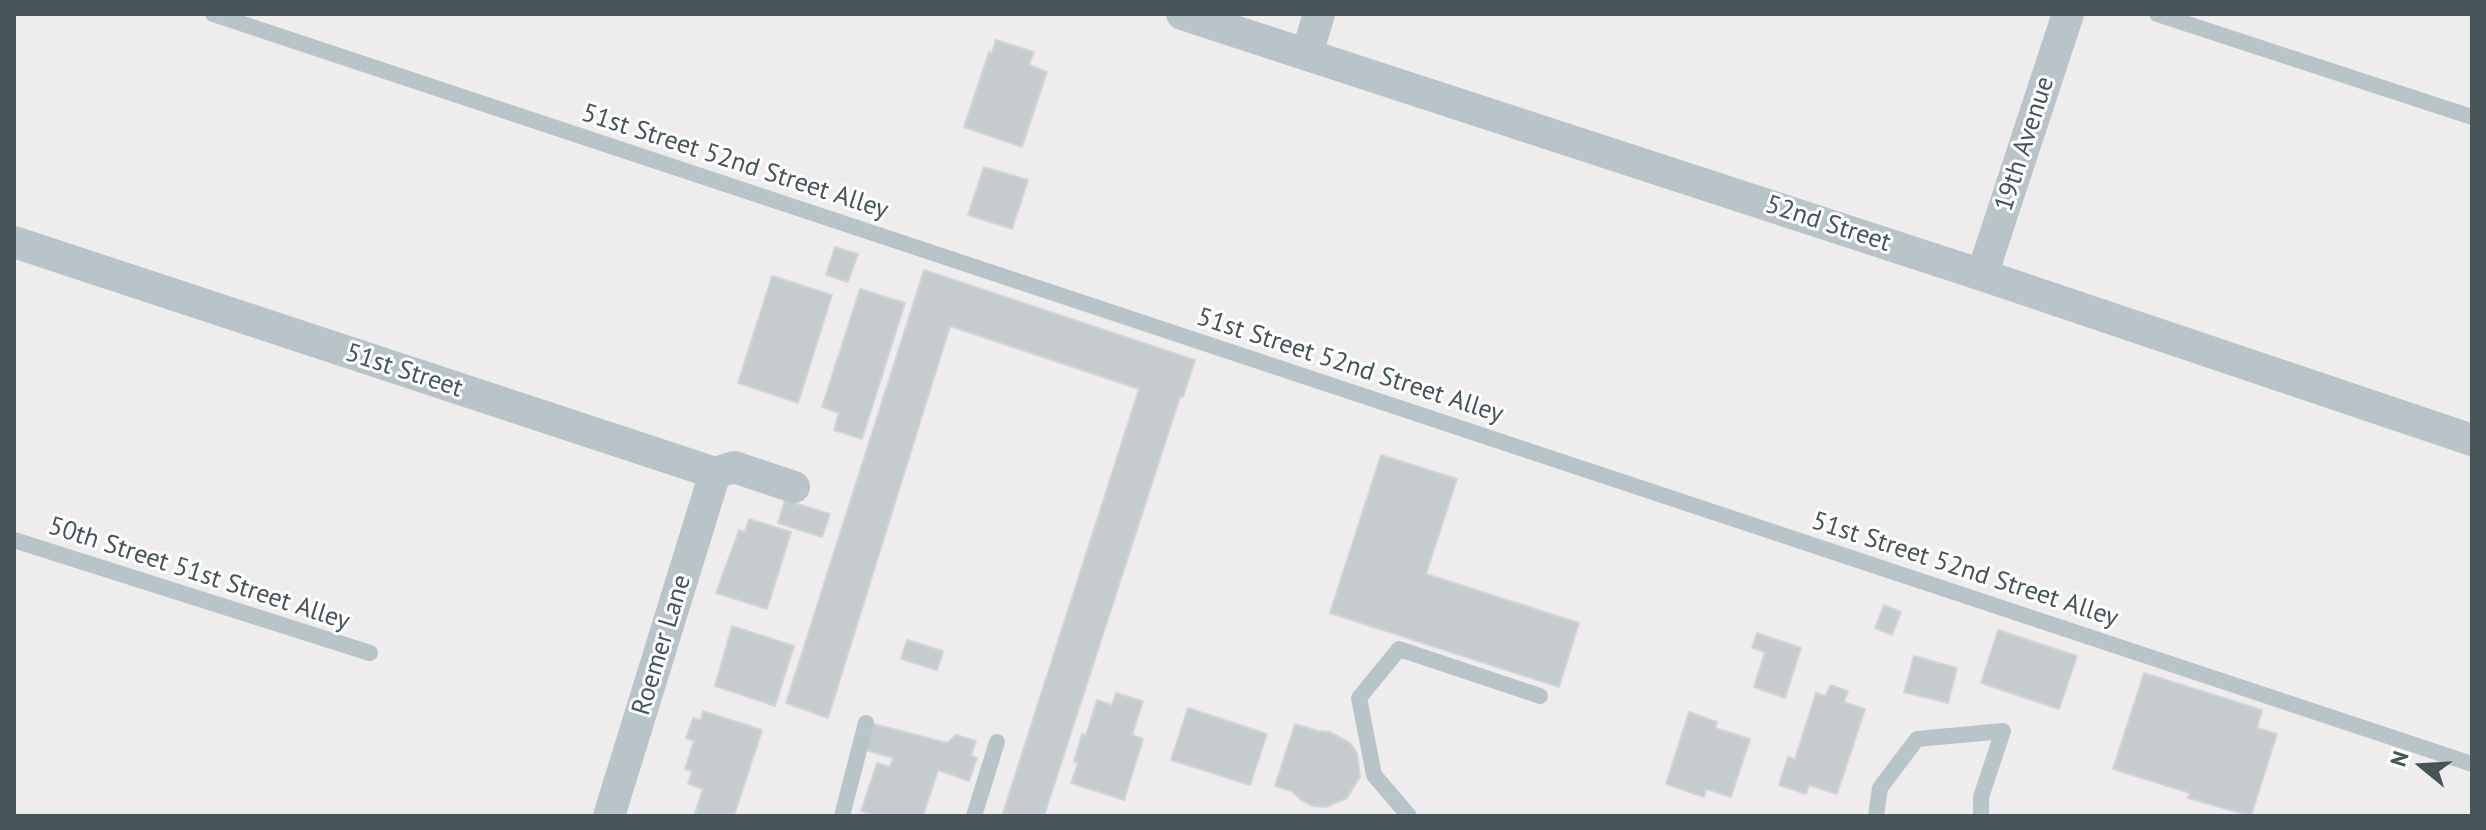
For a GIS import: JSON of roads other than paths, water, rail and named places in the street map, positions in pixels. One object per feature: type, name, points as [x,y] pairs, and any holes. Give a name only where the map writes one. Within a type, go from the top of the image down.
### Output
[{"type":"street","name":"52nd Street","points":[[1182,14],[1982,275],[2472,440]]},
{"type":"street","points":[[1307,54],[1319,14]]},
{"type":"street","name":"19th Avenue","points":[[1982,275],[2068,14]]},
{"type":"street","name":"51st Street","points":[[14,242],[715,473],[734,467],[794,487]]},
{"type":"street","name":"Roemer Lane","points":[[609,816],[715,473]]},
{"type":"lane","name":"51st Street 52nd Street Alley","points":[[213,14],[2472,764]]},
{"type":"lane","points":[[2157,14],[2472,117]]},
{"type":"lane","name":"50th Street 51st Street Alley","points":[[14,540],[370,653]]},
{"type":"lane","points":[[1409,816],[1374,775],[1359,698],[1399,649],[1540,696]]},
{"type":"lane","points":[[842,816],[866,723]]},
{"type":"lane","points":[[1876,816],[1880,788],[1917,739],[2003,731],[1981,797],[1981,816]]},
{"type":"lane","points":[[974,816],[997,742]]}]
